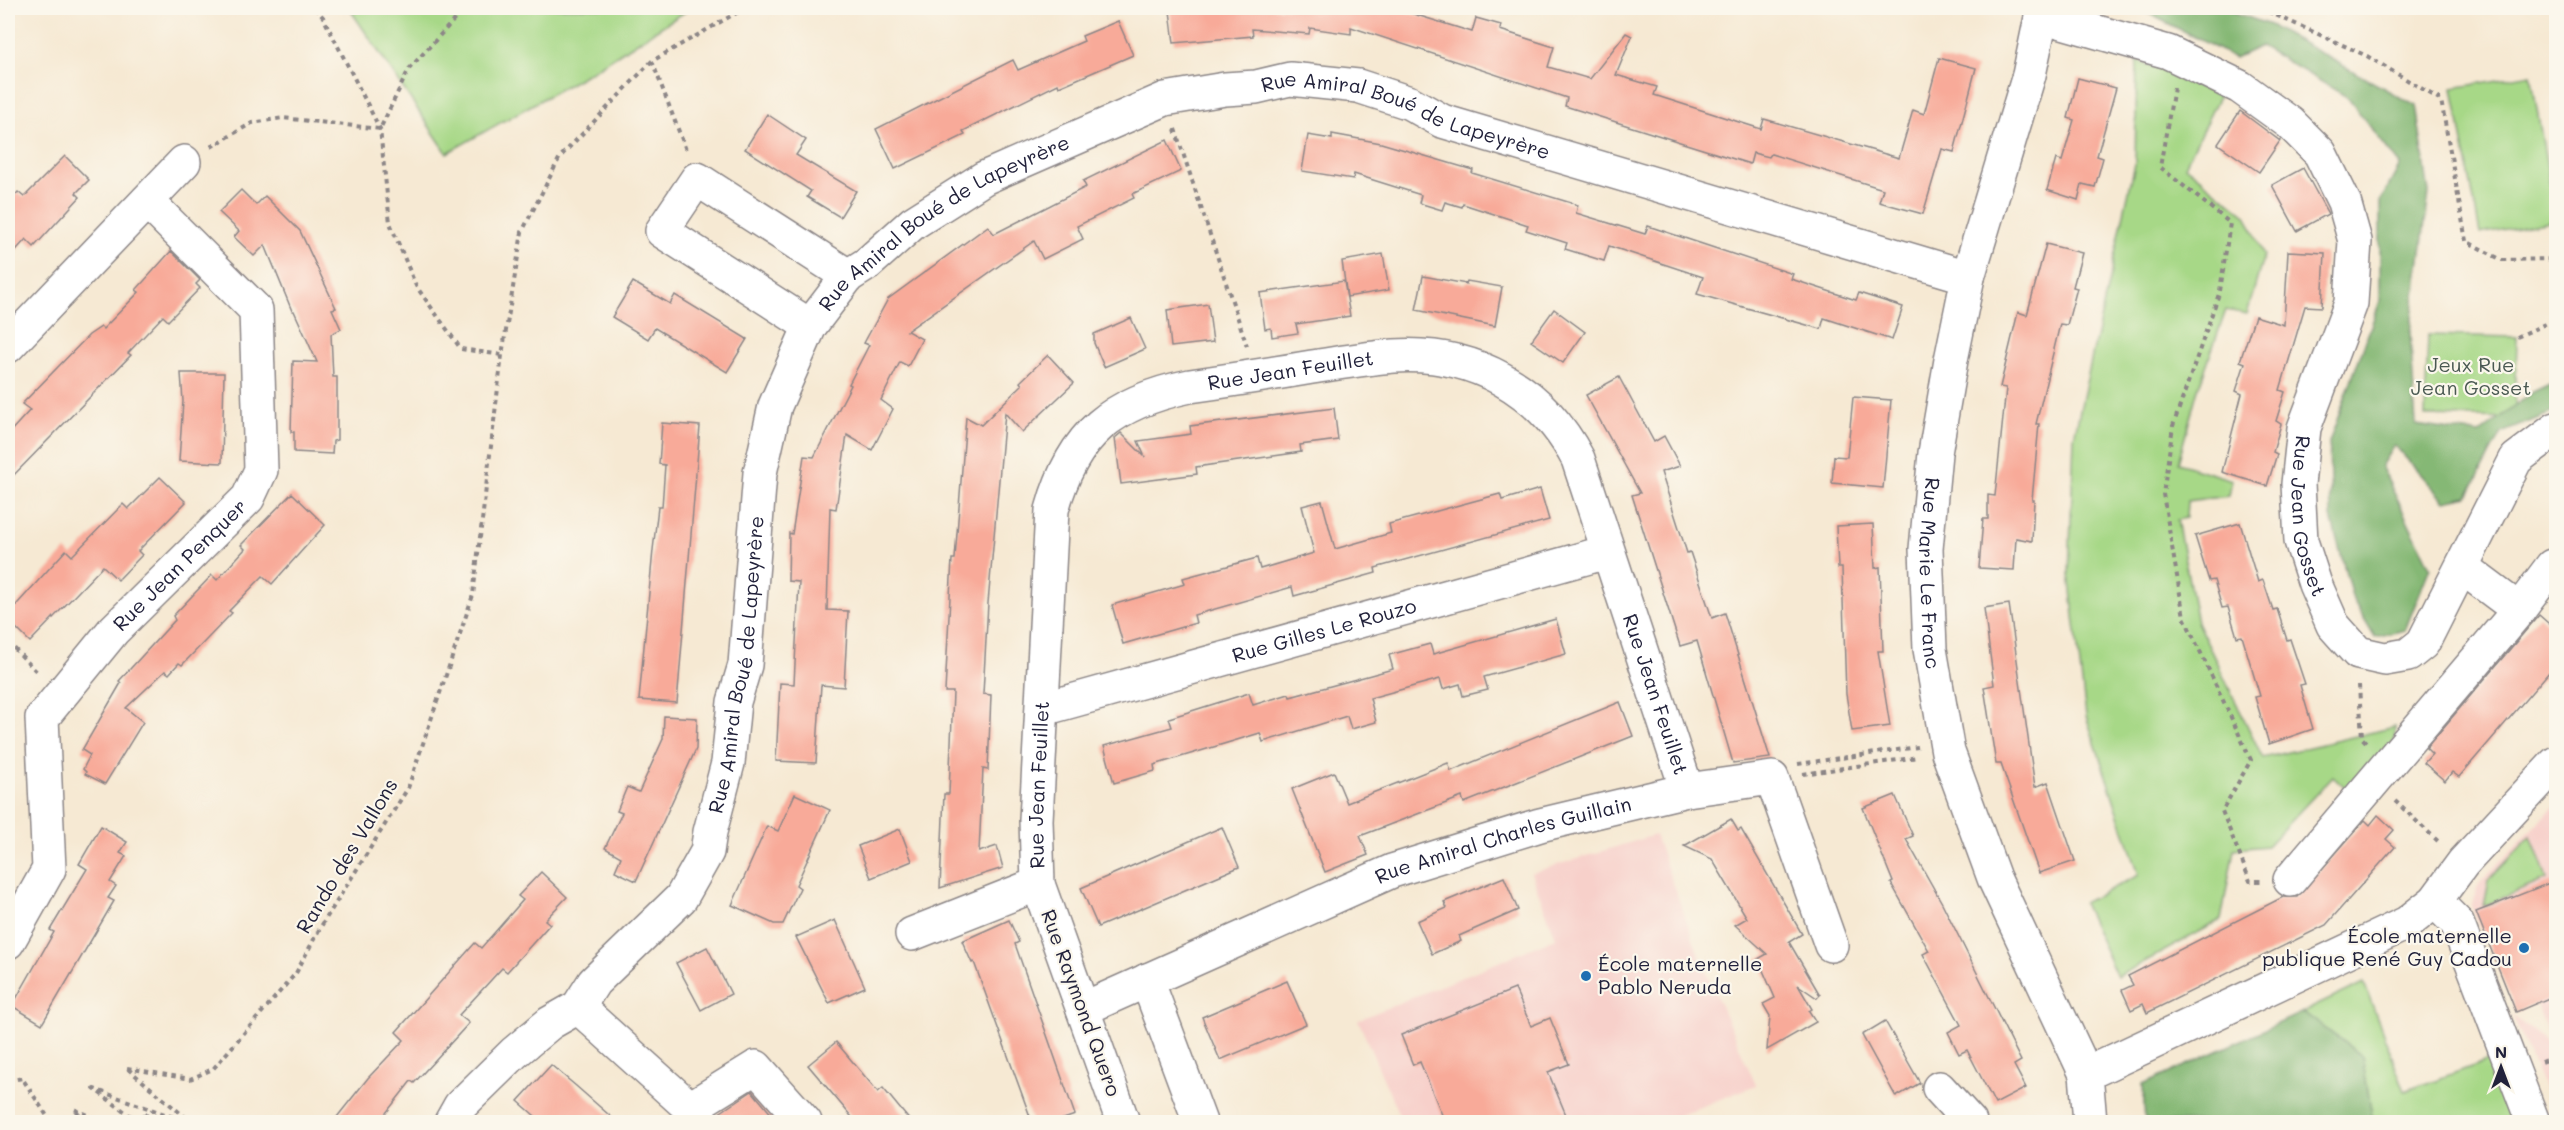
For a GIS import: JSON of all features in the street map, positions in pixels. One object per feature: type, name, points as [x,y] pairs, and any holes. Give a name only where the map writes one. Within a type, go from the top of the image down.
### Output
[{"type":"street","name":"Rue Jean Gosset","points":[[2042,12],[2081,17],[2179,57],[2240,87],[2290,123],[2320,153],[2344,202],[2355,241],[2351,303],[2304,428],[2298,484],[2301,541],[2315,584],[2333,625],[2358,653]]},
{"type":"street","name":"Rue Marie Le Franc","points":[[2042,12],[2029,75],[1968,277],[1935,453],[1926,549],[1930,649],[1947,747],[1994,878],[2086,1074],[2090,1122]]},
{"type":"street","name":"Rue Amiral Boué de Lapeyrère","points":[[450,1122],[460,1106],[514,1053],[550,1023],[578,1007],[594,982],[681,898],[708,852],[710,832],[728,764],[734,702],[745,665],[759,473],[774,406],[810,326],[848,276],[867,264],[913,223],[984,178],[1165,99],[1225,89],[1256,87],[1290,79],[1358,86],[1410,103],[1442,121],[1968,277]]},
{"type":"street","points":[[8,346],[184,162]]},
{"type":"street","points":[[810,326],[662,231],[697,179],[848,276]]},
{"type":"street","name":"Rue Jean Penquer","points":[[8,942],[49,869],[42,718],[113,631],[248,498],[261,470],[256,309],[147,201]]},
{"type":"street","name":"Rue Jean Feuillet","points":[[1038,884],[1036,820],[1052,510],[1061,477],[1078,449],[1100,424],[1129,404],[1157,393],[1362,360],[1419,356],[1466,365],[1508,381],[1534,400],[1569,442],[1578,459],[1687,789]]},
{"type":"street","points":[[2358,653],[2385,659],[2408,655],[2423,643],[2516,459],[2556,429]]},
{"type":"street","name":"Rue Gilles Le Rouzo","points":[[1043,709],[1607,552]]},
{"type":"street","points":[[2290,880],[2386,763],[2519,610],[2552,566],[2556,565]]},
{"type":"street","points":[[2463,567],[2519,610]]},
{"type":"street","points":[[2086,1074],[2407,922],[2435,901],[2463,863],[2556,764]]},
{"type":"street","points":[[1772,778],[1832,945]]},
{"type":"street","name":"Rue Amiral Charles Guillain","points":[[1083,1009],[1392,871],[1540,825],[1687,789],[1772,778]]},
{"type":"street","points":[[912,934],[1038,884]]},
{"type":"street","name":"Rue Raymond Quero","points":[[1038,884],[1123,1122]]},
{"type":"street","points":[[2435,901],[2457,924],[2533,1122]]},
{"type":"street","points":[[1147,980],[1200,1122]]},
{"type":"street","points":[[578,1007],[696,1115],[756,1067],[805,1122]]},
{"type":"street","points":[[1939,1088],[1970,1122]]},
{"type":"path","points":[[315,8],[323,17],[380,129],[390,223],[416,286],[461,349],[502,356],[522,232],[560,157],[652,62],[745,8]]},
{"type":"path","points":[[380,129],[409,69],[465,8]]},
{"type":"path","points":[[2260,8],[2367,56],[2441,100],[2466,241],[2502,260],[2556,259]]},
{"type":"path","points":[[2179,57],[2160,166],[2230,223],[2220,291],[2173,426],[2163,494],[2184,617],[2251,760],[2222,811],[2250,881],[2290,880]]},
{"type":"path","points":[[652,62],[697,179]]},
{"type":"path","points":[[1165,99],[1256,376]]},
{"type":"path","points":[[184,162],[252,123],[283,118],[380,129]]},
{"type":"path","points":[[2517,338],[2556,319]]},
{"type":"path","name":"Rando des Vallons","points":[[189,1122],[127,1068],[190,1079],[213,1069],[296,973],[320,928],[408,788],[473,595],[502,356]]},
{"type":"path","points":[[8,642],[61,695]]},
{"type":"path","points":[[2358,653],[2362,738]]},
{"type":"path","points":[[1947,747],[1772,778],[1769,768],[1947,747]]},
{"type":"path","points":[[2386,763],[2389,796],[2463,863]]},
{"type":"path","points":[[8,1081],[22,1078],[51,1122]]},
{"type":"path","name":"Rando des Vallons","points":[[138,1122],[94,1089],[189,1122]]},
{"type":"path","points":[[85,1122],[74,1109],[105,1122]]},
{"type":"path","points":[[138,1122],[152,1109]]},
{"type":"shaded area","name":"École maternelle publique René Guy Cadou","points":[[2556,804],[2556,1118],[2512,1014],[2552,1047],[2537,1004],[2519,1010],[2471,906],[2479,884]]},
{"type":"shaded area","name":"École maternelle Pablo Neruda","points":[[1655,835],[1702,963],[1756,1085],[1662,1122],[1402,1122],[1358,1020],[1556,938],[1531,873]]},
{"type":"green space","points":[[349,8],[691,8],[592,71],[447,153]]},
{"type":"green space","points":[[2138,8],[2222,8],[2270,25],[2416,106],[2429,193],[2410,332],[2416,425],[2479,434],[2533,392],[2556,381],[2556,411],[2501,433],[2468,496],[2445,501],[2394,445],[2381,466],[2430,567],[2405,630],[2375,637],[2353,600],[2331,517],[2329,442],[2380,301],[2380,202],[2400,165],[2347,97],[2261,46],[2235,58]]},
{"type":"green space","points":[[2137,61],[2165,70],[2219,96],[2185,166],[2246,215],[2264,255],[2247,314],[2226,310],[2197,392],[2178,463],[2232,480],[2229,496],[2187,501],[2186,518],[2177,520],[2197,622],[2263,758],[2395,727],[2395,740],[2349,791],[2333,776],[2267,846],[2234,849],[2221,920],[2117,977],[2083,903],[2139,875],[2086,716],[2069,574],[2074,437],[2135,164]]},
{"type":"green space","points":[[2531,74],[2556,220],[2480,234],[2453,88]]},
{"type":"green space","name":"Jeux Rue Jean Gosset","points":[[2428,335],[2517,337],[2515,418],[2425,416]]},
{"type":"green space","points":[[2531,836],[2547,879],[2484,906],[2489,880]]},
{"type":"green space","points":[[2364,983],[2405,1091],[2493,1059],[2518,1122],[2373,1122],[2362,1056],[2303,1012]]},
{"type":"green space","points":[[2303,1012],[2362,1056],[2373,1122],[2145,1122],[2143,1085]]},
{"type":"building","points":[[1181,8],[1394,8],[1472,32],[1476,18],[1501,25],[1500,30],[1554,47],[1548,67],[1590,79],[1626,33],[1632,36],[1616,75],[1657,87],[1654,95],[1761,129],[1764,119],[1899,158],[1913,110],[1924,114],[1939,58],[1976,68],[1954,152],[1942,149],[1923,214],[1879,202],[1883,189],[1771,154],[1769,157],[1753,153],[1750,164],[1565,106],[1567,98],[1351,27],[1351,34],[1310,28],[1309,34],[1252,29],[1253,36],[1174,43],[1170,11],[1181,10]]},
{"type":"building","points":[[1118,21],[1133,55],[1059,87],[1058,84],[963,131],[965,135],[895,169],[876,129],[1013,60],[1018,70],[1084,41],[1082,36]]},
{"type":"building","points":[[2078,78],[2116,88],[2097,156],[2103,158],[2095,187],[2082,184],[2078,200],[2047,190],[2056,159],[2062,161],[2074,120],[2068,118]]},
{"type":"building","points":[[2240,111],[2280,141],[2259,172],[2218,144]]},
{"type":"building","points":[[767,114],[806,140],[796,155],[856,191],[840,217],[807,197],[811,191],[745,149]]},
{"type":"building","points":[[1332,134],[1381,143],[1473,170],[1472,173],[1578,205],[1576,213],[1645,234],[1648,226],[1793,274],[1791,279],[1856,300],[1859,293],[1903,307],[1892,340],[1824,318],[1821,329],[1697,294],[1703,277],[1609,246],[1604,261],[1565,249],[1567,243],[1526,230],[1528,225],[1463,204],[1462,207],[1445,202],[1442,210],[1419,203],[1421,195],[1354,174],[1353,179],[1302,171],[1308,135],[1332,139]]},
{"type":"building","points":[[1167,140],[1181,171],[1132,194],[1134,198],[1077,226],[1083,239],[1043,259],[1034,241],[907,331],[922,339],[908,366],[900,362],[881,400],[893,409],[872,450],[847,435],[836,509],[830,508],[827,610],[848,611],[844,687],[821,685],[816,763],[776,761],[780,683],[794,684],[799,582],[788,581],[789,533],[792,534],[804,456],[814,457],[869,345],[864,343],[888,299],[988,226],[994,234],[1086,187],[1083,181]]},
{"type":"building","points":[[65,156],[89,180],[76,193],[80,197],[34,247],[26,239],[8,259],[8,203],[18,192],[24,197]]},
{"type":"building","points":[[2303,168],[2328,214],[2297,231],[2272,185]]},
{"type":"building","points":[[241,190],[256,205],[265,196],[300,231],[336,308],[332,309],[341,329],[331,334],[333,377],[337,377],[337,440],[333,441],[332,454],[294,452],[294,432],[291,432],[293,361],[317,362],[292,311],[265,245],[254,256],[234,237],[239,231],[219,212]]},
{"type":"building","points":[[2046,244],[2082,253],[2073,287],[2077,288],[2067,325],[2060,324],[2036,424],[2039,424],[2032,500],[2034,500],[2032,541],[2016,538],[2014,570],[1979,568],[1983,519],[1988,519],[1988,495],[1995,496],[2006,388],[2000,387],[2018,312],[2027,315]]},
{"type":"building","points":[[171,251],[200,280],[196,284],[200,288],[168,321],[163,316],[128,353],[131,355],[8,481],[8,434],[30,410],[22,404],[89,335],[101,327],[103,329],[139,292],[136,290]]},
{"type":"building","points":[[2288,251],[2325,253],[2322,307],[2305,306],[2280,390],[2285,392],[2276,421],[2281,424],[2273,452],[2277,454],[2267,486],[2222,472],[2242,394],[2236,391],[2245,363],[2240,361],[2255,316],[2284,325]]},
{"type":"building","points":[[1383,254],[1389,290],[1347,297],[1342,261]]},
{"type":"building","points":[[1423,276],[1466,284],[1467,281],[1502,287],[1495,326],[1416,310]]},
{"type":"building","points":[[1344,281],[1350,316],[1296,324],[1298,333],[1272,337],[1271,328],[1265,329],[1260,293]]},
{"type":"building","points":[[633,282],[670,304],[675,295],[747,339],[727,372],[655,328],[648,339],[612,317]]},
{"type":"building","points":[[1208,304],[1213,342],[1171,347],[1167,310]]},
{"type":"building","points":[[1554,309],[1585,332],[1563,363],[1531,341]]},
{"type":"building","points":[[1131,318],[1145,349],[1104,367],[1094,343],[1094,334]]},
{"type":"building","points":[[1048,355],[1074,383],[1022,432],[1005,413],[988,603],[983,694],[991,695],[988,770],[983,769],[979,852],[997,846],[1003,868],[940,888],[944,794],[949,794],[953,692],[945,692],[952,559],[955,559],[966,417],[981,425],[1022,385],[1020,382]]},
{"type":"building","points":[[181,373],[224,373],[222,463],[179,461],[183,401]]},
{"type":"building","points":[[1619,377],[1654,442],[1664,436],[1680,466],[1661,472],[1687,553],[1690,552],[1712,618],[1725,613],[1770,758],[1733,763],[1697,641],[1680,646],[1632,495],[1640,493],[1586,395]]},
{"type":"building","points":[[1853,397],[1891,400],[1883,488],[1832,483],[1834,456],[1847,457]]},
{"type":"building","points":[[1334,408],[1338,440],[1300,445],[1301,452],[1196,467],[1197,474],[1121,484],[1115,438],[1121,433],[1145,457],[1138,441],[1191,434],[1190,426]]},
{"type":"building","points":[[662,423],[700,426],[677,703],[639,700],[658,507],[662,507],[665,465],[659,464]]},
{"type":"building","points":[[160,477],[186,502],[138,551],[142,555],[118,580],[103,566],[30,642],[8,620],[8,614],[66,550],[72,556],[123,504],[128,509]]},
{"type":"building","points":[[1540,489],[1549,520],[1375,568],[1376,573],[1294,596],[1292,587],[1194,615],[1196,623],[1123,644],[1112,605],[1185,584],[1183,578],[1257,558],[1260,569],[1314,553],[1302,506],[1322,501],[1335,549],[1391,533],[1389,524],[1500,494],[1502,500]]},
{"type":"building","points":[[292,493],[325,525],[272,584],[263,576],[229,611],[232,613],[182,665],[179,663],[169,674],[165,671],[126,708],[143,722],[105,784],[85,774],[83,769],[90,755],[82,750],[121,683],[119,681],[175,620],[173,616],[212,575],[217,580],[245,549],[241,545]]},
{"type":"building","points":[[2240,523],[2258,582],[2263,580],[2273,610],[2277,609],[2287,640],[2290,639],[2305,684],[2300,685],[2313,729],[2269,744],[2255,697],[2260,696],[2242,636],[2237,637],[2228,607],[2222,608],[2214,580],[2209,581],[2195,536]]},
{"type":"building","points":[[1873,524],[1875,568],[1880,567],[1883,651],[1878,651],[1890,726],[1852,731],[1846,694],[1842,568],[1838,568],[1836,526]]},
{"type":"building","points":[[2009,604],[2035,787],[2048,782],[2075,861],[2039,873],[2001,764],[1996,764],[1984,687],[1994,685],[1984,608]]},
{"type":"building","points":[[2539,615],[2556,630],[2556,664],[2459,777],[2452,772],[2445,781],[2424,763],[2432,754],[2426,748]]},
{"type":"building","points":[[1556,619],[1566,654],[1484,677],[1488,690],[1463,696],[1460,684],[1443,689],[1440,679],[1370,698],[1376,722],[1351,729],[1347,716],[1263,742],[1260,733],[1154,765],[1155,771],[1114,783],[1104,746],[1172,727],[1169,718],[1249,693],[1253,705],[1289,694],[1290,697],[1393,669],[1389,655],[1430,644],[1433,654]]},
{"type":"building","points":[[1620,702],[1633,736],[1464,803],[1462,797],[1360,836],[1368,855],[1325,872],[1292,789],[1334,772],[1347,803],[1448,763],[1451,771]]},
{"type":"building","points":[[664,716],[697,718],[696,749],[636,881],[615,871],[621,857],[605,848],[622,813],[617,811],[627,787],[639,792],[663,739]]},
{"type":"building","points":[[795,794],[830,810],[796,885],[800,888],[783,924],[774,924],[732,905],[767,826],[778,831]]},
{"type":"building","points":[[1895,795],[1913,836],[1906,839],[1942,903],[2021,1061],[2014,1065],[2026,1088],[1995,1104],[1967,1050],[1959,1054],[1948,1032],[1961,1025],[1923,954],[1929,951],[1891,883],[1893,882],[1863,808]]},
{"type":"building","points":[[2378,815],[2394,830],[2386,839],[2395,847],[2326,925],[2147,1013],[2143,1004],[2131,1010],[2122,990],[2133,985],[2128,976],[2283,897],[2297,897],[2365,820],[2370,825]]},
{"type":"building","points":[[1731,819],[1738,831],[1741,829],[1802,934],[1789,942],[1820,995],[1817,998],[1798,985],[1812,1009],[1809,1011],[1816,1022],[1767,1050],[1770,1016],[1763,1004],[1775,998],[1758,959],[1767,954],[1735,925],[1747,918],[1712,859],[1684,846]]},
{"type":"building","points":[[101,826],[127,842],[120,853],[126,856],[110,882],[116,886],[108,898],[114,901],[42,1024],[12,1006],[54,932],[50,930],[87,869],[79,864]]},
{"type":"building","points":[[1222,827],[1239,867],[1098,927],[1081,888]]},
{"type":"building","points":[[900,829],[912,861],[871,878],[858,846]]},
{"type":"building","points":[[541,872],[567,897],[545,920],[550,924],[507,972],[502,968],[459,1015],[469,1023],[414,1083],[411,1081],[379,1122],[333,1122],[368,1078],[404,1040],[396,1032],[475,943],[481,948],[523,900],[518,896]]},
{"type":"building","points":[[1504,877],[1518,910],[1459,936],[1461,941],[1432,954],[1417,921],[1447,908],[1444,902]]},
{"type":"building","points":[[2552,882],[2556,895],[2556,995],[2516,1012],[2476,912]]},
{"type":"building","points":[[835,920],[865,987],[829,1003],[796,937]]},
{"type":"building","points":[[1009,920],[1019,942],[1015,944],[1075,1115],[1055,1122],[1032,1122],[974,962],[972,963],[962,941]]},
{"type":"building","points":[[707,947],[731,994],[701,1010],[676,963]]},
{"type":"building","points":[[1287,981],[1306,1024],[1220,1060],[1202,1017]]},
{"type":"building","points":[[1515,989],[1531,1026],[1550,1018],[1569,1064],[1548,1072],[1569,1122],[1445,1122],[1420,1062],[1413,1065],[1401,1035]]},
{"type":"building","points":[[1885,1021],[1920,1083],[1896,1097],[1862,1035]]},
{"type":"building","points":[[836,1042],[878,1092],[883,1088],[911,1122],[856,1122],[808,1065]]},
{"type":"building","points":[[551,1065],[617,1122],[542,1122],[518,1101]]},
{"type":"building","points":[[752,1091],[778,1122],[720,1122],[718,1114]]},
{"type":"place","name":"École maternelle publique René Guy Cadou","points":[[2524,948]]},
{"type":"place","name":"École maternelle Pablo Neruda","points":[[1586,976]]}]
